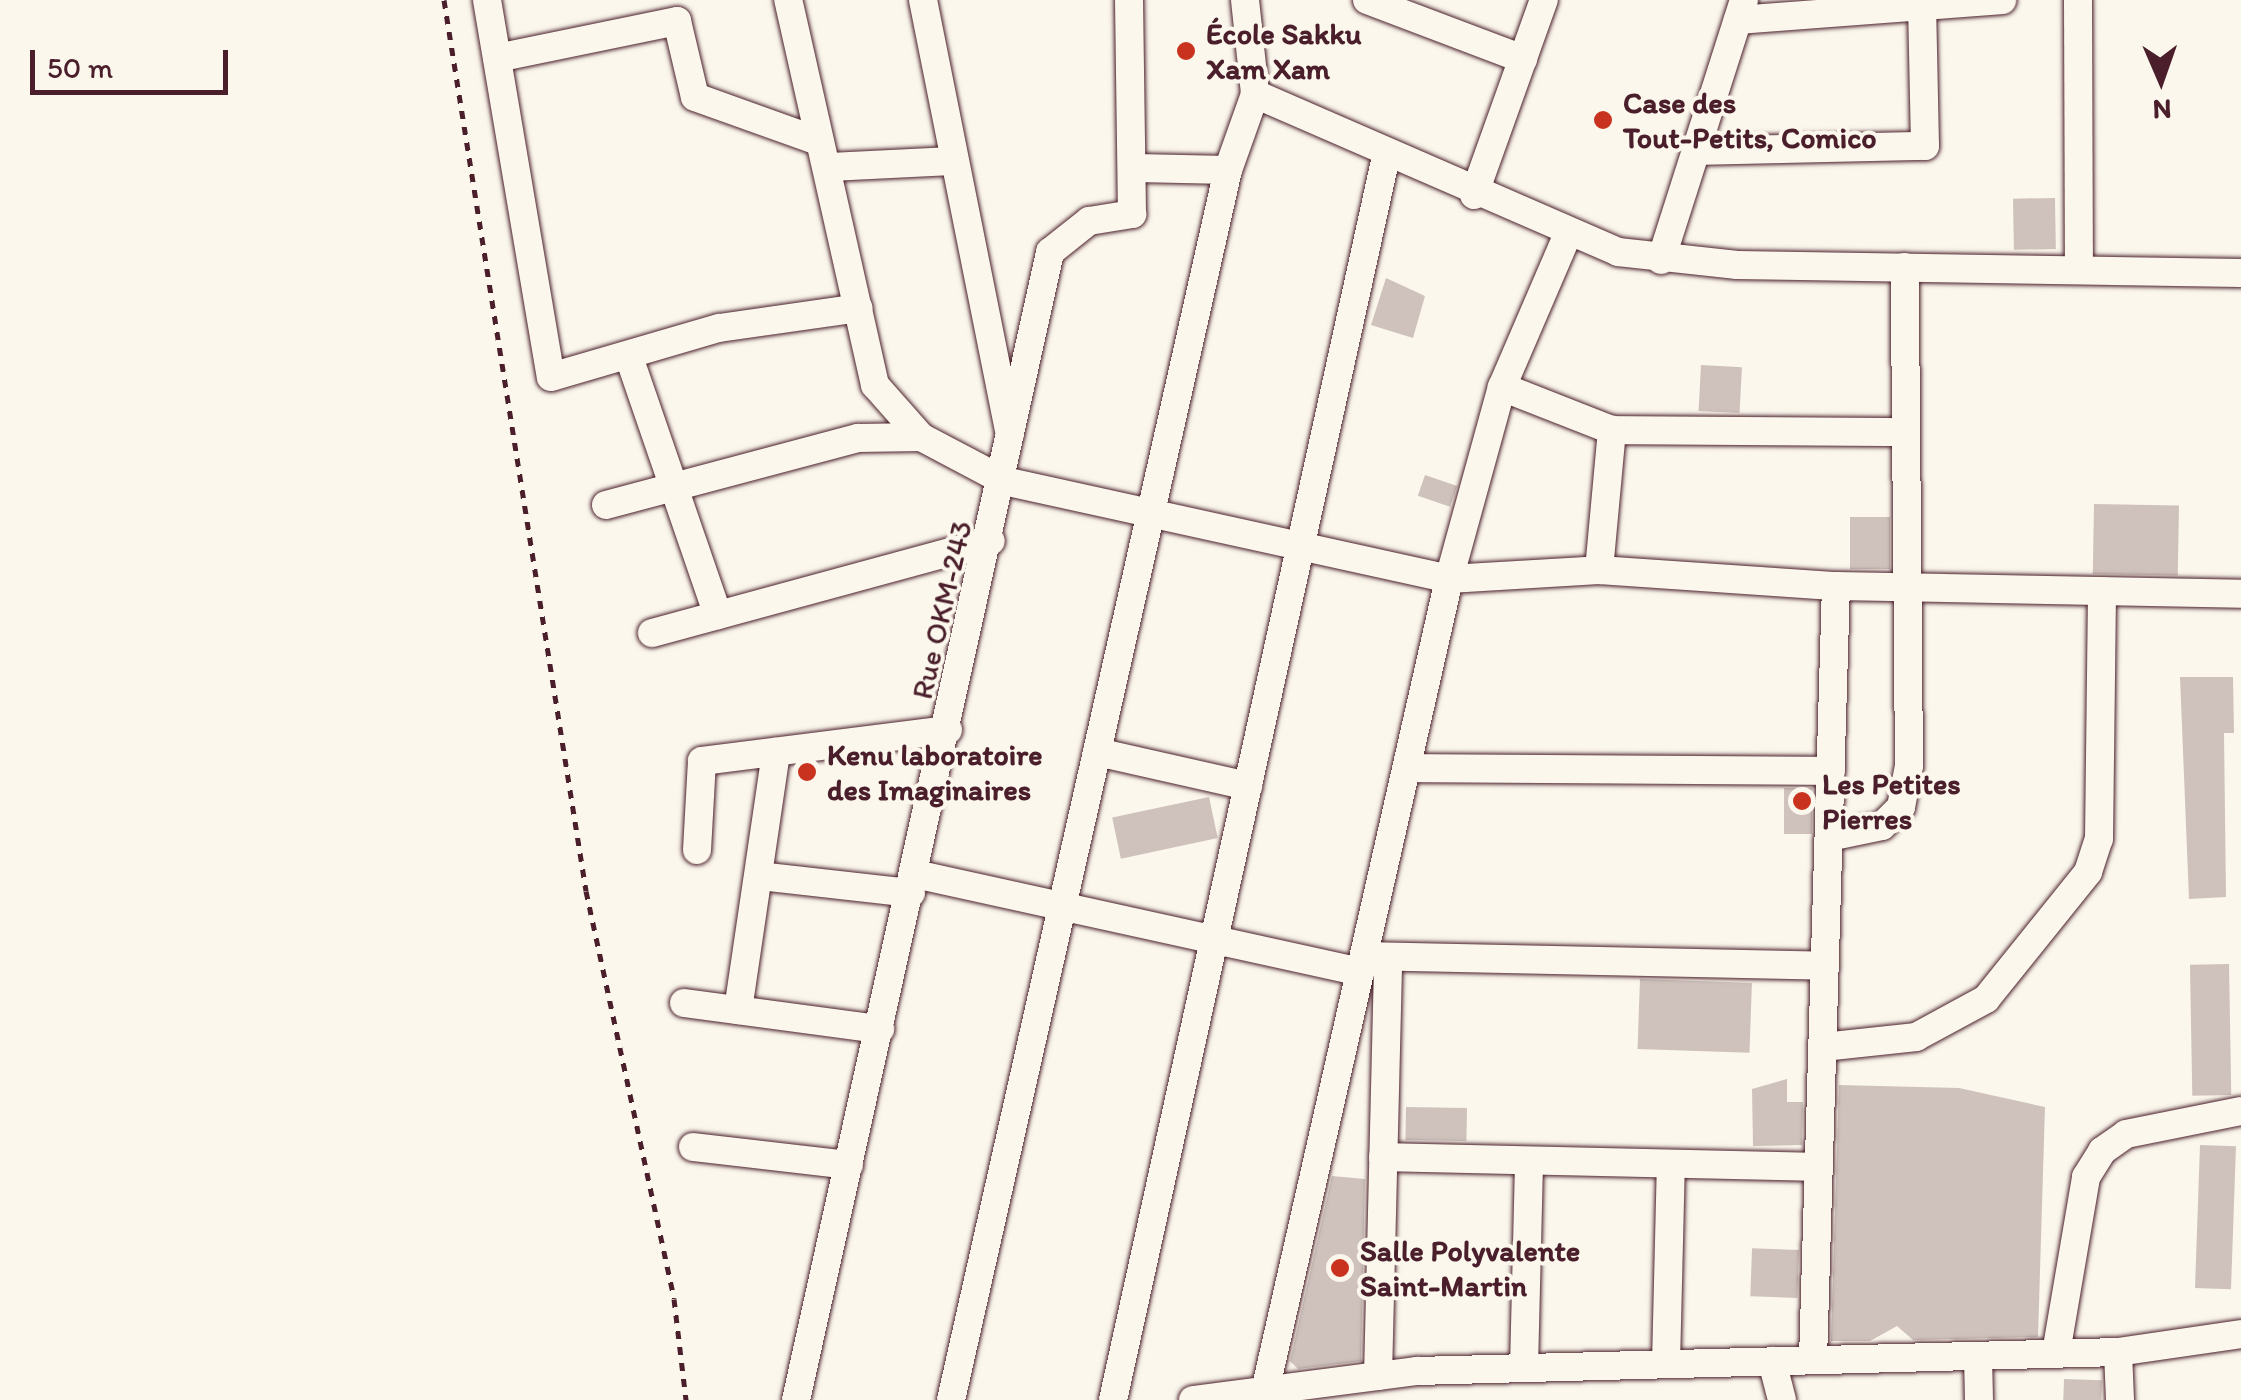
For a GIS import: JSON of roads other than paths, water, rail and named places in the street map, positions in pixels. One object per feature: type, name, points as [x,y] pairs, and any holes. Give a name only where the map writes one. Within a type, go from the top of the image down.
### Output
[{"type":"street","points":[[487,0],[546,370],[563,378],[719,328],[859,308]]},
{"type":"street","points":[[788,0],[881,398],[920,437],[1004,480],[1449,580],[1599,570],[1836,586],[2241,594]]},
{"type":"street","points":[[924,0],[952,162],[1012,445]]},
{"type":"street","name":"Rue OKM-243","points":[[796,1400],[1012,445],[1050,252],[1088,221],[1132,214],[1136,168],[1129,0]]},
{"type":"street","points":[[950,1400],[1228,170],[1254,94],[1245,0]]},
{"type":"street","points":[[1367,0],[1523,59]]},
{"type":"street","points":[[1474,195],[1544,0]]},
{"type":"street","points":[[1661,260],[1741,10],[2002,0]]},
{"type":"street","points":[[2078,0],[2078,270]]},
{"type":"street","points":[[1696,151],[1925,146],[1922,6]]},
{"type":"street","points":[[497,58],[677,21],[695,98],[818,141]]},
{"type":"street","points":[[1254,94],[1567,236],[1661,260],[2241,273]]},
{"type":"street","points":[[1113,1400],[1386,156]]},
{"type":"street","points":[[830,168],[952,162]]},
{"type":"street","points":[[1136,168],[1228,170]]},
{"type":"street","points":[[1263,1396],[1371,963],[1449,580],[1502,387],[1567,236]]},
{"type":"street","points":[[1829,837],[1882,826],[1901,807],[1908,588],[1906,267]]},
{"type":"street","points":[[629,356],[718,614]]},
{"type":"street","points":[[1502,387],[1612,430],[1906,432]]},
{"type":"street","points":[[1599,570],[1612,430]]},
{"type":"street","points":[[606,504],[858,438],[920,437]]},
{"type":"street","points":[[652,633],[990,541]]},
{"type":"street","points":[[1813,1360],[1836,586]]},
{"type":"street","points":[[1822,1047],[1916,1036],[1986,999],[2088,872],[2099,839],[2102,591]]},
{"type":"street","points":[[697,850],[702,760],[948,730]]},
{"type":"street","points":[[738,1010],[776,752]]},
{"type":"street","points":[[1097,752],[1248,786]]},
{"type":"street","points":[[1408,768],[1831,771]]},
{"type":"street","points":[[759,876],[913,884],[1062,906],[1214,940],[1371,963],[1825,966]]},
{"type":"street","points":[[1371,963],[1383,1157],[1378,1376]]},
{"type":"street","points":[[684,1003],[880,1030]]},
{"type":"street","points":[[2056,1354],[2086,1177],[2102,1152],[2126,1134],[2241,1110]]},
{"type":"street","points":[[693,1147],[849,1166]]},
{"type":"street","points":[[1383,1157],[1819,1168]]},
{"type":"street","points":[[1524,1368],[1528,1160]]},
{"type":"street","points":[[1666,1364],[1671,1164]]},
{"type":"street","points":[[1194,1400],[1263,1396],[1417,1371],[2118,1352],[2241,1334]]},
{"type":"street","points":[[2118,1352],[2120,1400]]},
{"type":"street","points":[[1978,1356],[1979,1400]]},
{"type":"street","points":[[1772,1361],[1782,1400]]},
{"type":"street","points":[[1417,1371],[1421,1400]]},
{"type":"place","name":"École Sakku Xam Xam","points":[[1186,51]]},
{"type":"place","name":"Case des Tout-Petits, Comico","points":[[1603,120]]},
{"type":"place","name":"Kenu laboratoire des Imaginaires","points":[[807,772]]},
{"type":"place","name":"Les Petites Pierres","points":[[1802,801]]},
{"type":"place","name":"Salle Polyvalente Saint-Martin","points":[[1340,1268]]}]
